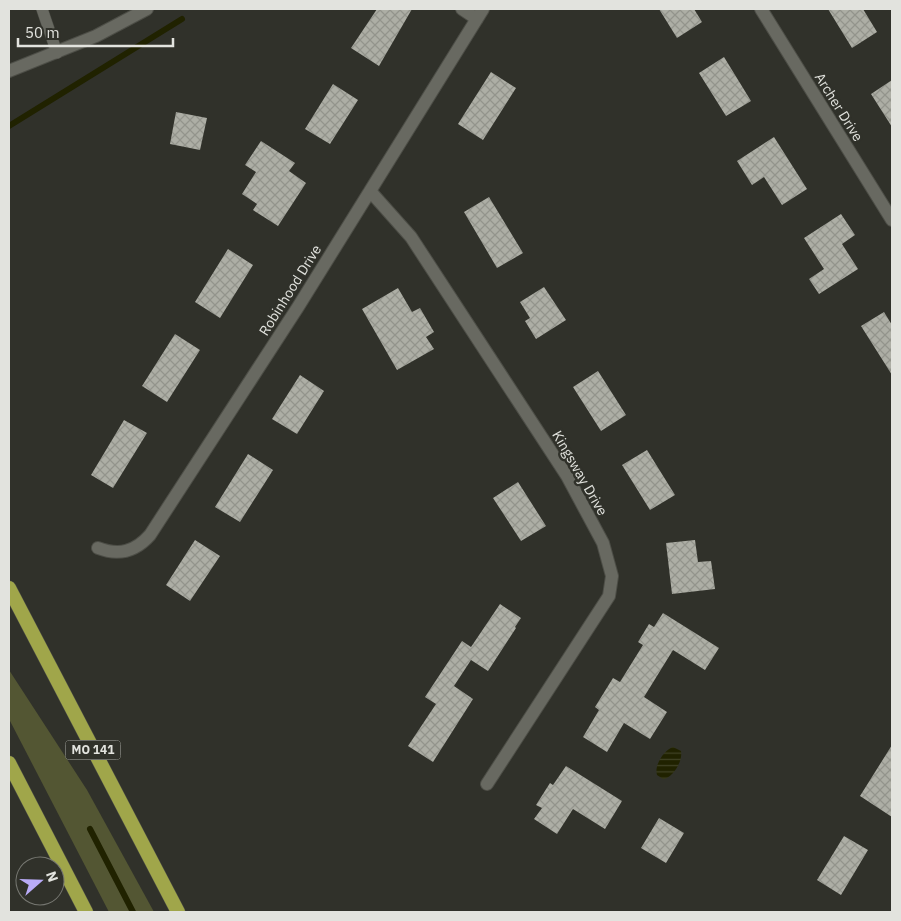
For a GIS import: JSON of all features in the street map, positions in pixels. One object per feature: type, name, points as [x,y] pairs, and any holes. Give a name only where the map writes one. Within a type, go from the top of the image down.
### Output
[{"type":"highway","name":"MO 141","points":[[9,588],[178,912]]},
{"type":"highway","points":[[9,597],[27,623]]},
{"type":"highway","points":[[9,763],[86,912]]},
{"type":"street","points":[[9,71],[57,53],[117,26],[147,9]]},
{"type":"street","points":[[462,9],[480,14]]},
{"type":"street","name":"Archer Drive","points":[[761,9],[892,220]]},
{"type":"street","name":"Robinhood Drive","points":[[98,548],[108,552],[125,552],[142,544],[150,535],[298,307],[480,14]]},
{"type":"street","name":"Kingsway Drive","points":[[370,191],[411,237],[567,476],[603,543],[612,576],[610,596],[487,784]]},
{"type":"lane","points":[[42,9],[57,53]]},
{"type":"shaded area","points":[[9,670],[87,790],[154,912],[109,912],[9,719]]},
{"type":"shaded area","points":[[673,747],[681,751],[680,759],[674,772],[663,779],[657,775],[658,763],[663,755]]},
{"type":"building","points":[[377,9],[412,9],[379,66],[351,48]]},
{"type":"building","points":[[659,9],[694,9],[702,22],[677,38]]},
{"type":"building","points":[[828,9],[863,9],[877,32],[852,48]]},
{"type":"building","points":[[724,57],[751,101],[726,116],[699,73]]},
{"type":"building","points":[[491,72],[516,88],[483,140],[458,124]]},
{"type":"building","points":[[892,80],[892,127],[871,94]]},
{"type":"building","points":[[333,84],[358,100],[330,144],[305,129]]},
{"type":"building","points":[[176,112],[207,118],[200,150],[170,144]]},
{"type":"building","points":[[774,137],[807,189],[782,205],[764,177],[752,185],[737,161]]},
{"type":"building","points":[[261,141],[295,163],[289,171],[306,183],[278,226],[253,210],[257,204],[242,194],[256,172],[245,165]]},
{"type":"building","points":[[489,197],[523,253],[497,268],[464,212]]},
{"type":"building","points":[[841,214],[855,235],[842,244],[858,269],[819,294],[809,279],[824,269],[804,238]]},
{"type":"building","points":[[228,249],[253,265],[220,318],[195,302]]},
{"type":"building","points":[[544,287],[566,320],[536,339],[525,321],[530,318],[520,302]]},
{"type":"building","points":[[398,288],[412,312],[420,308],[434,332],[426,337],[434,349],[397,370],[362,309]]},
{"type":"building","points":[[884,312],[892,325],[892,375],[861,326]]},
{"type":"building","points":[[175,334],[200,350],[167,402],[142,386]]},
{"type":"building","points":[[598,371],[626,415],[601,431],[573,387]]},
{"type":"building","points":[[300,375],[324,391],[297,434],[272,419]]},
{"type":"building","points":[[124,420],[147,433],[113,488],[91,475]]},
{"type":"building","points":[[647,450],[675,495],[650,510],[622,465]]},
{"type":"building","points":[[248,454],[273,470],[240,522],[215,507]]},
{"type":"building","points":[[518,482],[546,526],[521,541],[493,498]]},
{"type":"building","points":[[195,540],[220,556],[190,601],[166,585]]},
{"type":"building","points":[[695,540],[698,562],[711,561],[715,589],[672,594],[666,543]]},
{"type":"building","points":[[500,604],[521,618],[488,671],[471,660],[454,686],[473,699],[433,762],[408,746],[436,704],[425,697],[462,641],[471,647]]},
{"type":"building","points":[[663,613],[719,648],[705,670],[673,650],[644,697],[667,712],[650,739],[624,723],[607,752],[583,737],[599,710],[595,707],[613,678],[620,682],[643,645],[638,642],[649,624],[654,627]]},
{"type":"building","points":[[892,745],[892,817],[860,796]]},
{"type":"building","points":[[566,766],[622,801],[605,829],[573,809],[557,834],[534,819],[542,808],[536,805],[550,783],[553,785]]},
{"type":"building","points":[[659,818],[684,833],[666,863],[641,848]]},
{"type":"building","points":[[844,836],[868,850],[841,895],[817,880]]},
{"type":"waterway","points":[[9,126],[182,19]]},
{"type":"waterway","points":[[90,829],[133,912]]}]
